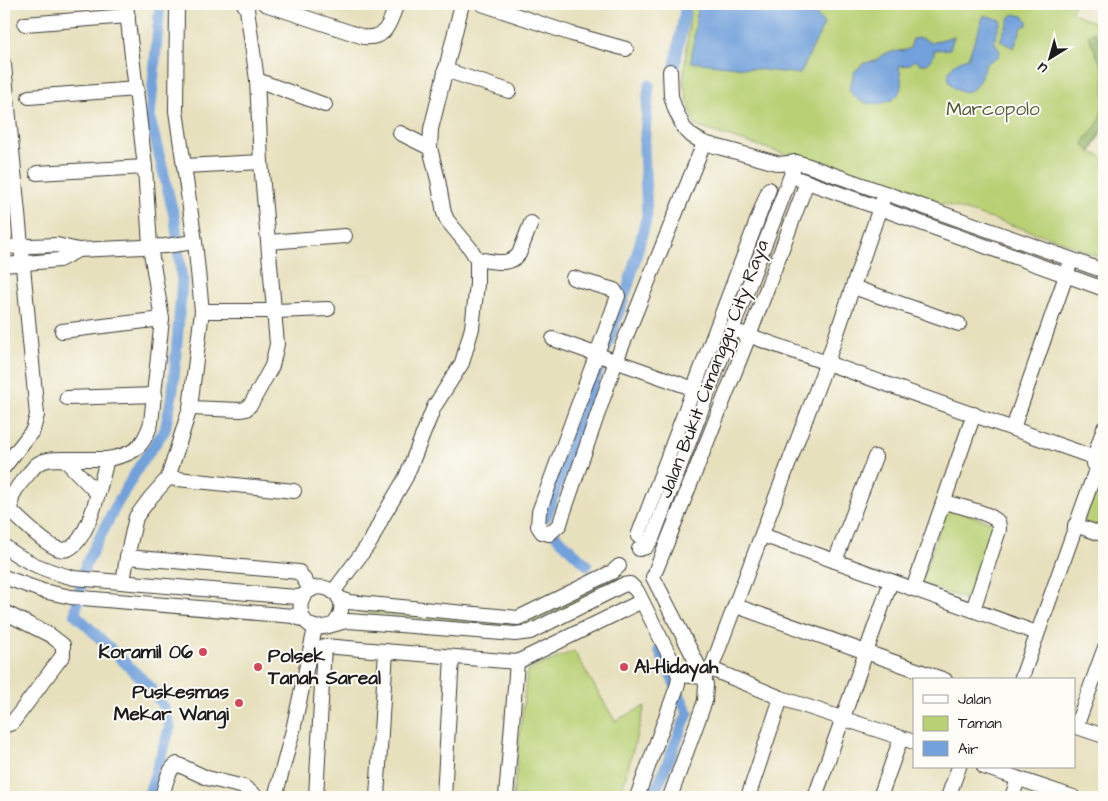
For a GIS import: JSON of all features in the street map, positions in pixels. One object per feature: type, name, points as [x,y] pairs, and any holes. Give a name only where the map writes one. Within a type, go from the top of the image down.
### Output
[{"type":"street","points":[[123,582],[136,517],[168,478],[190,408],[202,311],[192,242],[185,166],[176,111],[177,4]]},
{"type":"street","points":[[265,4],[364,37],[373,38],[384,32],[397,4]]},
{"type":"street","points":[[336,595],[371,541],[406,477],[434,407],[462,364],[472,328],[477,284],[477,259],[446,220],[430,148],[431,129],[462,4]]},
{"type":"street","points":[[482,4],[572,34],[626,49]]},
{"type":"street","points":[[190,408],[246,409],[251,404],[276,356],[275,311],[257,80],[247,6]]},
{"type":"street","points":[[25,24],[127,10],[145,167],[150,246],[162,318],[151,423],[143,441],[128,455],[107,459],[64,459],[39,462],[13,494],[10,502],[13,513],[51,546],[63,550],[75,544],[81,537],[90,519],[107,459]]},
{"type":"street","points":[[4,65],[37,415],[33,430],[4,468]]},
{"type":"street","points":[[446,68],[509,89]]},
{"type":"street","points":[[670,71],[671,96],[679,119],[692,136],[704,142],[780,164],[796,162],[1104,271]]},
{"type":"street","points":[[257,80],[325,105]]},
{"type":"street","points":[[29,97],[137,89]]},
{"type":"street","points":[[400,133],[430,148]]},
{"type":"street","points":[[573,278],[614,290],[618,296],[606,357],[560,524],[549,534],[542,532],[538,526],[539,512],[606,357],[704,142]]},
{"type":"street","points":[[185,166],[262,162]]},
{"type":"street","name":"Jalan Bukit Cimanggu City Raya","points":[[639,542],[646,547],[652,539],[796,162]]},
{"type":"street","points":[[780,164],[791,177],[1104,289]]},
{"type":"street","points":[[37,174],[145,167]]},
{"type":"street","name":"Jalan Bukit Cimanggu City Raya","points":[[654,573],[749,336],[807,182]]},
{"type":"street","points":[[637,797],[677,684],[642,601],[637,591],[621,576],[620,566],[625,554],[639,542],[693,388],[769,189]]},
{"type":"street","points":[[670,797],[704,701],[708,673],[736,606],[827,362],[885,192]]},
{"type":"street","points":[[477,259],[501,263],[516,258],[531,223]]},
{"type":"street","points":[[269,242],[345,236]]},
{"type":"street","points":[[4,247],[57,245],[78,250],[165,246],[192,242]]},
{"type":"street","points":[[4,265],[59,260],[78,250]]},
{"type":"street","points":[[1013,428],[1072,259]]},
{"type":"street","points":[[853,286],[960,324]]},
{"type":"street","points":[[202,311],[328,309]]},
{"type":"street","points":[[62,331],[162,318]]},
{"type":"street","points":[[733,330],[1101,460]]},
{"type":"street","points":[[553,339],[708,394]]},
{"type":"street","points":[[67,398],[155,395]]},
{"type":"street","points":[[913,589],[974,414]]},
{"type":"street","points":[[1022,678],[1075,525],[1101,460],[1104,428]]},
{"type":"street","points":[[835,561],[875,457]]},
{"type":"street","points":[[64,459],[97,493]]},
{"type":"street","points":[[168,478],[294,491]]},
{"type":"street","points":[[944,502],[987,515],[999,523],[999,530],[973,610]]},
{"type":"street","points":[[1075,525],[1104,535]]},
{"type":"street","points":[[762,535],[1037,633]]},
{"type":"street","points":[[4,577],[71,597],[281,615],[296,617],[310,624],[329,627],[334,624],[349,622],[523,634],[539,628],[624,585],[642,585],[648,582],[654,573],[655,561],[639,542]]},
{"type":"street","points":[[4,546],[21,559],[49,571],[81,579],[283,596],[298,596],[325,588],[349,602],[518,618],[612,572],[620,566]]},
{"type":"street","points":[[127,557],[298,572],[308,592]]},
{"type":"street","points":[[654,573],[708,673]]},
{"type":"street","points":[[815,797],[891,581]]},
{"type":"street","points":[[275,797],[293,730],[310,624],[300,607],[308,592]]},
{"type":"street","points":[[334,624],[341,613],[342,606],[336,595]]},
{"type":"street","points":[[316,797],[324,646],[517,662],[642,601]]},
{"type":"street","points":[[736,606],[939,678]]},
{"type":"street","points":[[4,612],[50,635],[63,645],[63,655],[12,723],[4,726]]},
{"type":"street","points":[[1076,724],[1100,675],[1104,650]]},
{"type":"street","points":[[377,797],[386,651]]},
{"type":"street","points":[[444,797],[452,657]]},
{"type":"street","points":[[506,797],[517,662]]},
{"type":"street","points":[[677,684],[708,673],[913,742]]},
{"type":"street","points":[[748,797],[781,698]]},
{"type":"street","points":[[1076,726],[1104,736]]},
{"type":"street","points":[[880,797],[901,738]]},
{"type":"street","points":[[162,797],[172,767],[177,764],[208,778],[244,787],[257,797]]},
{"type":"street","points":[[948,797],[959,768]]},
{"type":"street","points":[[988,768],[1073,797]]},
{"type":"street","points":[[1012,797],[1018,779]]},
{"type":"green space","name":"Marcopolo","points":[[691,4],[1075,4],[1071,12],[1104,27],[1104,126],[1091,152],[1104,158],[1104,259],[1059,240],[695,126],[683,83]]},
{"type":"green space","points":[[1095,32],[1104,53],[1104,72],[1088,35]]},
{"type":"green space","points":[[1104,97],[1104,126],[1090,152],[1083,143],[1100,120]]},
{"type":"green space","points":[[1104,467],[1104,529],[1084,522]]},
{"type":"green space","points":[[947,507],[996,524],[971,601],[921,583]]},
{"type":"green space","points":[[615,577],[619,579],[618,581],[520,628],[357,612],[359,609],[520,624]]},
{"type":"green space","points":[[574,651],[615,721],[645,706],[620,797],[513,797],[527,671]]},
{"type":"water","points":[[698,4],[814,4],[815,12],[824,24],[800,74],[691,62]]},
{"type":"water","points":[[1014,14],[1023,16],[1027,20],[1027,25],[1022,27],[1014,48],[1000,41],[1010,17]]},
{"type":"water","points":[[984,15],[1001,20],[994,41],[1000,51],[998,57],[986,63],[980,79],[974,88],[960,91],[954,88],[950,82],[948,76],[950,69],[968,58]]},
{"type":"water","points":[[954,36],[950,49],[934,50],[934,55],[927,64],[921,64],[915,60],[909,65],[899,66],[901,87],[898,95],[890,101],[879,104],[863,102],[858,100],[849,89],[855,71],[864,63],[875,61],[885,53],[906,50],[910,48],[913,39],[922,38],[930,43]]},
{"type":"waterway","points":[[148,797],[170,727],[164,708],[152,689],[75,614],[85,566],[117,504],[140,465],[165,430],[173,390],[182,282],[175,220],[150,118],[160,4]]},
{"type":"waterway","points":[[675,66],[686,4]]},
{"type":"waterway","points":[[546,517],[629,283],[647,216],[644,147],[649,85]]},
{"type":"waterway","points":[[556,536],[587,565]]},
{"type":"waterway","points":[[653,797],[688,713],[659,650]]},
{"type":"place","name":"Koramil 06","points":[[203,652]]},
{"type":"place","name":"Polsek Tanah Sareal","points":[[258,667]]},
{"type":"place","name":"Al-Hidayah","points":[[624,667]]},
{"type":"place","name":"Puskesmas Mekar Wangi","points":[[239,703]]}]
